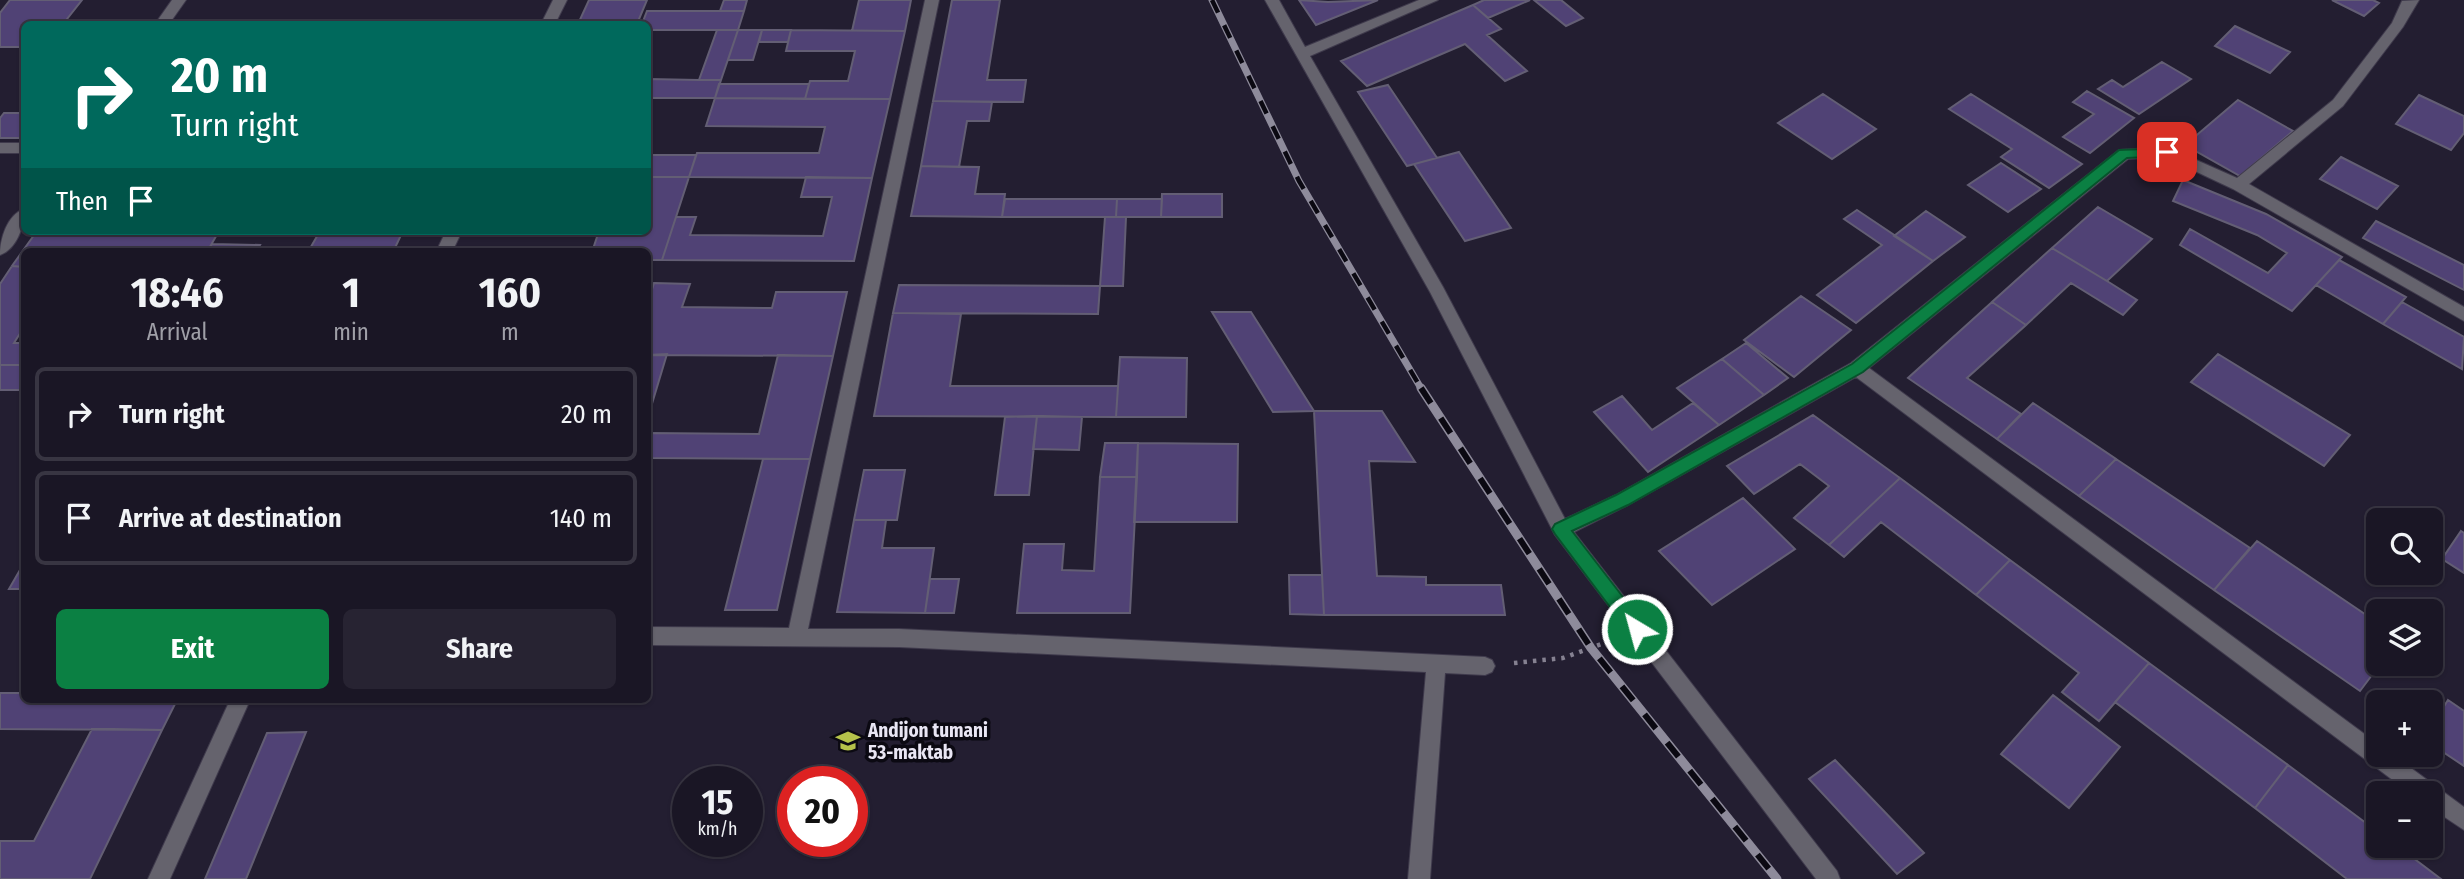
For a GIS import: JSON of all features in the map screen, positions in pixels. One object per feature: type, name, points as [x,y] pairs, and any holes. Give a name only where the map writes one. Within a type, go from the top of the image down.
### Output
[{"type":"street","points":[[164,21],[179,0]]},
{"type":"street","points":[[549,21],[559,0]]},
{"type":"street","points":[[797,637],[932,0]]},
{"type":"street","points":[[1272,0],[1437,291],[1560,529],[1829,879]]},
{"type":"street","points":[[1302,54],[1431,0]]},
{"type":"street","points":[[2238,185],[2338,103],[2398,24],[2407,4],[2412,0]]},
{"type":"street","points":[[0,148],[21,148]]},
{"type":"street","points":[[1560,529],[1622,500],[1857,368],[2124,154],[2167,152],[2238,185],[2464,315]]},
{"type":"street","points":[[0,248],[21,219]]},
{"type":"street","points":[[1857,368],[2412,781]]},
{"type":"street","points":[[651,636],[899,638],[1485,666]]},
{"type":"street","points":[[1419,879],[1436,664]]},
{"type":"street","points":[[159,879],[239,703]]},
{"type":"street","points":[[2443,804],[2464,820]]},
{"type":"path","points":[[1485,666],[1563,658],[1637,629]]},
{"type":"building","points":[[10,0],[82,0],[65,21],[21,21],[21,47],[0,47],[0,13]]},
{"type":"building","points":[[589,0],[647,0],[638,21],[579,21]]},
{"type":"building","points":[[724,0],[747,0],[744,11],[720,11]]},
{"type":"building","points":[[859,0],[911,0],[905,31],[852,31]]},
{"type":"building","points":[[952,0],[1000,0],[987,80],[1026,80],[1023,102],[933,101]]},
{"type":"building","points":[[1299,0],[1328,2],[1378,0],[1316,25]]},
{"type":"building","points":[[1484,0],[1530,0],[1488,18],[1473,5]]},
{"type":"building","points":[[1534,0],[1561,0],[1583,18],[1566,26]]},
{"type":"building","points":[[2332,0],[2373,0],[2379,3],[2364,16]]},
{"type":"building","points":[[1473,5],[1501,29],[1487,35],[1527,71],[1505,81],[1465,44],[1367,86],[1341,61]]},
{"type":"building","points":[[647,11],[744,11],[738,30],[651,30],[651,21],[643,21]]},
{"type":"building","points":[[2235,26],[2290,52],[2270,73],[2215,46]]},
{"type":"building","points":[[717,30],[738,30],[721,80],[699,80]]},
{"type":"building","points":[[738,30],[762,30],[753,60],[728,60]]},
{"type":"building","points":[[762,30],[791,30],[788,42],[759,42]]},
{"type":"building","points":[[791,30],[905,31],[890,99],[805,99],[810,81],[848,81],[855,51],[786,51]]},
{"type":"building","points":[[2162,62],[2191,79],[2139,114],[2098,89],[2112,80],[2123,87]]},
{"type":"building","points":[[651,79],[721,80],[715,98],[651,98]]},
{"type":"building","points":[[719,84],[809,84],[805,99],[715,98]]},
{"type":"building","points":[[1388,85],[1437,158],[1407,166],[1358,92]]},
{"type":"building","points":[[2087,91],[2134,118],[2090,153],[2063,137],[2094,114],[2073,102]]},
{"type":"building","points":[[1823,94],[1876,129],[1832,159],[1778,123]]},
{"type":"building","points":[[1971,94],[2082,164],[2049,188],[2001,157],[2012,149],[1949,109]]},
{"type":"building","points":[[2419,95],[2464,116],[2464,133],[2451,150],[2396,124]]},
{"type":"building","points":[[715,98],[890,99],[872,178],[689,177],[697,153],[819,153],[825,127],[706,126]]},
{"type":"building","points":[[2238,100],[2293,131],[2240,176],[2185,145]]},
{"type":"building","points":[[933,101],[992,102],[989,121],[967,121],[959,167],[921,166]]},
{"type":"building","points":[[4,113],[21,113],[21,138],[0,138],[0,118]]},
{"type":"building","points":[[1459,152],[1511,228],[1465,241],[1414,164]]},
{"type":"building","points":[[651,155],[696,155],[689,177],[651,177]]},
{"type":"building","points":[[2341,157],[2398,186],[2377,209],[2320,179]]},
{"type":"building","points":[[2001,163],[2041,189],[2008,212],[1968,185]]},
{"type":"building","points":[[921,166],[979,167],[975,194],[1005,194],[1002,217],[911,216]]},
{"type":"building","points":[[651,177],[689,177],[662,260],[651,260],[651,248],[593,248],[598,235],[651,235]]},
{"type":"building","points":[[806,177],[872,178],[854,261],[662,260],[676,217],[696,217],[690,235],[823,236],[832,197],[801,197]]},
{"type":"building","points":[[2183,180],[2266,214],[2342,257],[2292,311],[2180,245],[2190,229],[2268,273],[2287,253],[2257,235],[2173,201]]},
{"type":"building","points":[[1162,194],[1222,194],[1222,217],[1161,217]]},
{"type":"building","points":[[1005,199],[1117,199],[1116,217],[1002,217]]},
{"type":"building","points":[[1117,199],[1162,199],[1161,217],[1116,217]]},
{"type":"building","points":[[2098,207],[2152,239],[2107,281],[2052,248]]},
{"type":"building","points":[[1857,210],[1933,261],[1856,323],[1817,295],[1882,245],[1844,219]]},
{"type":"building","points":[[1926,211],[1965,237],[1933,261],[1894,236]]},
{"type":"building","points":[[1105,217],[1126,217],[1123,286],[1100,286]]},
{"type":"building","points":[[2376,221],[2464,265],[2464,290],[2363,238]]},
{"type":"building","points":[[34,235],[217,235],[209,248],[25,248]]},
{"type":"building","points":[[318,235],[401,235],[395,248],[310,248]]},
{"type":"building","points":[[212,244],[260,245],[258,248],[210,248]]},
{"type":"building","points":[[2052,248],[2137,300],[2123,315],[2071,283],[2026,325],[1992,302]]},
{"type":"building","points":[[21,253],[21,267],[12,266]]},
{"type":"building","points":[[2339,260],[2406,297],[2383,324],[2316,285]]},
{"type":"building","points":[[12,266],[21,267],[21,332],[14,343],[21,343],[21,365],[0,365],[0,284]]},
{"type":"building","points":[[654,283],[690,284],[682,307],[772,308],[776,292],[847,292],[833,356],[651,355],[651,293]]},
{"type":"building","points":[[899,285],[1100,286],[1098,314],[893,313]]},
{"type":"building","points":[[1801,296],[1851,330],[1794,377],[1744,340]]},
{"type":"building","points":[[1992,302],[2026,325],[1967,378],[2021,414],[1997,439],[1908,378]]},
{"type":"building","points":[[2402,302],[2464,337],[2462,369],[2383,324]]},
{"type":"building","points":[[1212,312],[1251,312],[1314,411],[1273,412]]},
{"type":"building","points":[[893,313],[961,314],[950,386],[1118,386],[1116,417],[874,416]]},
{"type":"building","points":[[1746,343],[1788,378],[1764,395],[1722,359]]},
{"type":"building","points":[[667,354],[651,407],[651,355]]},
{"type":"building","points":[[2218,354],[2350,435],[2324,466],[2191,382]]},
{"type":"building","points":[[778,355],[833,356],[810,459],[651,458],[651,433],[759,434]]},
{"type":"building","points":[[1120,357],[1187,358],[1186,417],[1116,417]]},
{"type":"building","points":[[1722,359],[1764,395],[1719,425],[1677,388]]},
{"type":"building","points":[[0,365],[21,365],[21,390],[0,390]]},
{"type":"building","points":[[1622,396],[1652,430],[1693,403],[1719,425],[1648,472],[1594,412]]},
{"type":"building","points":[[2033,403],[2116,459],[2079,496],[1997,439]]},
{"type":"building","points":[[1314,411],[1382,411],[1415,462],[1369,461],[1377,576],[1426,577],[1426,585],[1501,585],[1505,615],[1324,615]]},
{"type":"building","points":[[1813,415],[1900,478],[1829,545],[1794,518],[1829,486],[1800,464],[1754,494],[1727,466]]},
{"type":"building","points":[[1037,416],[1082,417],[1079,450],[1033,449]]},
{"type":"building","points":[[1037,416],[1029,495],[995,495],[1005,417]]},
{"type":"building","points":[[1105,443],[1138,443],[1137,477],[1100,477]]},
{"type":"building","points":[[1138,443],[1238,444],[1237,522],[1134,522]]},
{"type":"building","points":[[763,459],[810,459],[777,610],[725,610]]},
{"type":"building","points":[[2116,459],[2250,548],[2214,590],[2079,496]]},
{"type":"building","points":[[864,470],[905,470],[897,520],[854,520]]},
{"type":"building","points":[[1100,477],[1137,477],[1130,613],[1017,613],[1024,544],[1064,544],[1062,570],[1094,571]]},
{"type":"building","points":[[1900,478],[2010,560],[1976,595],[1881,522],[1844,557],[1829,545]]},
{"type":"building","points":[[1743,498],[1795,549],[1712,605],[1659,551]]},
{"type":"building","points":[[854,520],[886,520],[882,548],[934,548],[925,613],[837,612]]},
{"type":"building","points":[[2461,531],[2464,533],[2464,573],[2443,558]]},
{"type":"building","points":[[2257,541],[2366,615],[2366,676],[2371,676],[2360,691],[2214,590]]},
{"type":"building","points":[[2010,560],[2149,663],[2099,721],[2062,692],[2079,673],[1976,595]]},
{"type":"building","points":[[21,568],[21,589],[9,589]]},
{"type":"building","points":[[1289,575],[1322,575],[1324,615],[1290,614]]},
{"type":"building","points":[[930,579],[959,579],[954,613],[925,613]]},
{"type":"building","points":[[2149,663],[2288,765],[2255,808],[2115,702]]},
{"type":"building","points":[[0,693],[21,693],[21,703],[176,703],[162,730],[0,729]]},
{"type":"building","points":[[2053,695],[2120,747],[2069,808],[2001,754]]},
{"type":"building","points":[[2448,700],[2464,711],[2464,766],[2443,752],[2443,708]]},
{"type":"building","points":[[92,729],[162,730],[90,879],[0,879],[0,841],[34,841]]},
{"type":"building","points":[[306,732],[246,879],[205,879],[267,733]]},
{"type":"building","points":[[1835,760],[1924,853],[1897,874],[1809,779]]},
{"type":"building","points":[[2288,765],[2366,823],[2366,858],[2413,858],[2441,879],[2347,879],[2255,808]]},
{"type":"railway","points":[[1212,0],[1299,181],[1422,390]]},
{"type":"railway","points":[[1421,388],[1591,648],[1777,879]]},
{"type":"place","name":"Andijon tumani 53-maktab","points":[[848,741]]},
{"type":"route","points":[[1637,629],[1560,529],[1622,500],[1857,368],[2124,154],[2167,152]]}]
